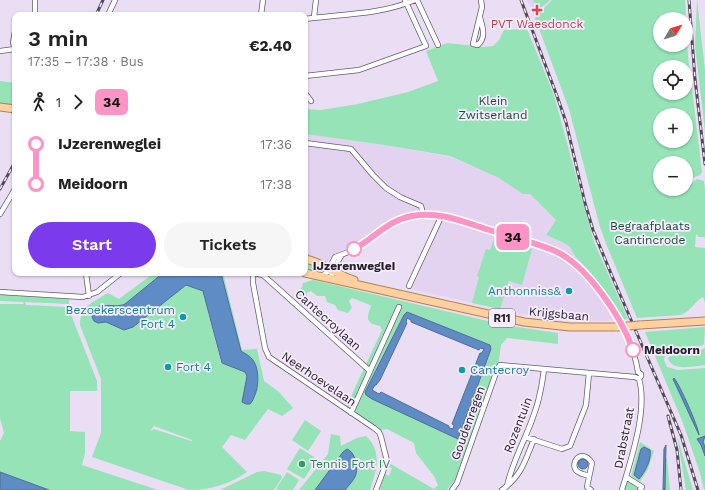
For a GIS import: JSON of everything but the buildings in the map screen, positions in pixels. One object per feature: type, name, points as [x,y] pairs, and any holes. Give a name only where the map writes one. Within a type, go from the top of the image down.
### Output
[{"type":"main road","points":[[0,107],[12,109]]},
{"type":"main road","points":[[0,111],[12,112]]},
{"type":"main road","name":"Krijgsbaan","points":[[308,261],[322,264],[346,278],[390,291]]},
{"type":"main road","name":"Krijgsbaan","points":[[308,274],[524,322],[570,328],[617,327],[705,321]]},
{"type":"street","points":[[35,0],[35,12]]},
{"type":"street","points":[[109,12],[115,0]]},
{"type":"street","points":[[261,12],[263,0]]},
{"type":"street","points":[[314,18],[316,0]]},
{"type":"street","points":[[308,18],[377,11],[416,0],[438,45]]},
{"type":"street","points":[[480,17],[484,37],[478,45],[472,44],[480,17],[482,7],[481,0]]},
{"type":"street","points":[[308,76],[359,70],[426,46],[406,2]]},
{"type":"street","points":[[0,51],[12,49]]},
{"type":"street","points":[[308,97],[311,101]]},
{"type":"street","points":[[308,143],[351,149],[380,182],[400,196],[421,206],[423,214]]},
{"type":"street","points":[[0,214],[12,193]]},
{"type":"street","name":"Drabstraat","points":[[330,269],[335,267],[341,256],[360,246],[391,223],[407,217],[423,214],[442,215],[534,244],[556,252],[567,258],[589,279],[613,310],[632,347],[636,362],[641,394],[640,419],[622,490]]},
{"type":"street","points":[[409,286],[442,215]]},
{"type":"street","points":[[320,277],[330,269],[332,279]]},
{"type":"street","points":[[86,276],[89,296]]},
{"type":"street","points":[[0,292],[80,298],[97,292],[117,276]]},
{"type":"street","name":"Neerhoevelaan","points":[[253,276],[252,283],[266,352],[269,357],[376,430],[380,437],[387,461],[376,490]]},
{"type":"street","name":"Cantecroylaan","points":[[264,276],[370,371]]},
{"type":"street","name":"Cantecroylaan","points":[[351,413],[399,308]]},
{"type":"street","name":"Goudenregen","points":[[454,490],[499,367],[503,365],[544,369]]},
{"type":"street","points":[[544,369],[637,376]]},
{"type":"street","name":"Rozentuin","points":[[507,486],[510,474],[540,394],[544,369]]},
{"type":"street","points":[[525,437],[562,449],[570,446],[586,405],[589,373]]},
{"type":"street","name":"Rozentuin","points":[[502,490],[516,479],[534,439]]},
{"type":"street","points":[[587,489],[592,463],[586,457],[578,457],[574,465],[575,469],[579,473],[589,476]]},
{"type":"street","name":"Drabstraat","points":[[626,477],[642,487],[640,490]]},
{"type":"shaded area","name":"PVT Waesdonck","points":[[527,0],[552,0],[535,18]]},
{"type":"shaded area","points":[[308,134],[385,145],[450,157],[499,178],[523,194],[530,194],[556,220],[546,235],[570,247],[575,256],[612,300],[623,320],[564,320],[536,317],[411,289],[445,214],[430,212],[412,213],[396,218],[374,230],[355,244],[335,254],[327,262],[308,257]]},
{"type":"green space","points":[[533,0],[550,0],[538,10]]},
{"type":"green space","name":"Begraafplaats Cantincrode","points":[[552,0],[685,0],[686,12],[653,12],[653,52],[688,52],[688,60],[653,60],[653,100],[693,100],[693,97],[702,172],[700,175],[693,178],[693,156],[653,156],[653,196],[693,196],[693,182],[697,179],[704,181],[705,237],[699,237],[696,234],[695,247],[705,248],[705,302],[703,297],[681,315],[637,318],[600,227],[569,109],[535,18]]},
{"type":"green space","points":[[697,0],[705,70],[705,132],[695,45]]},
{"type":"green space","name":"Klein Zwitserland","points":[[527,29],[554,95],[594,242],[628,319],[623,320],[612,300],[575,256],[570,247],[546,235],[556,220],[530,194],[523,194],[499,178],[450,156],[308,134],[308,109],[321,110],[358,104],[408,92],[438,81],[426,51],[447,43],[483,47],[493,46],[499,40],[504,30]]},
{"type":"green space","points":[[0,81],[12,83],[12,105],[0,103]]},
{"type":"green space","points":[[495,237],[532,249],[522,285],[509,281],[500,309],[472,303],[479,277],[477,276],[486,249],[490,250]]},
{"type":"green space","points":[[308,262],[322,268],[321,271],[317,272],[308,270]]},
{"type":"green space","points":[[150,276],[159,276],[125,304],[115,306],[105,304],[102,323],[106,322],[133,327],[186,285],[203,291],[221,363],[245,372],[247,376],[242,402],[255,398],[257,372],[252,361],[241,352],[222,276],[224,276],[242,350],[257,349],[264,381],[279,392],[293,408],[282,416],[268,409],[245,440],[231,435],[222,447],[247,472],[220,486],[189,490],[92,457],[101,433],[101,379],[80,325],[82,313],[85,309],[108,293],[119,299]],"holes":[[[154,426],[192,440],[191,441],[154,429],[150,431]]]},
{"type":"green space","points":[[313,280],[505,325],[558,333],[558,344],[507,338],[501,345],[499,360],[455,480],[447,490],[380,490],[385,474],[389,476],[392,468],[388,467],[389,463],[434,489],[438,485],[434,476],[416,453],[414,443],[387,429],[381,430],[346,407],[382,330],[380,326],[368,320],[368,314],[371,306],[352,298],[349,301],[352,308],[348,313],[338,310],[335,305],[327,302],[325,296],[317,296],[311,291],[307,293],[305,301],[298,293],[303,283]],"holes":[[[407,312],[489,344],[491,350],[458,439],[368,397],[365,392],[404,315]]]},
{"type":"green space","points":[[0,294],[69,299],[69,304],[25,302],[26,305],[68,307],[97,381],[97,391],[70,391],[70,431],[85,432],[85,453],[82,465],[158,490],[49,490],[0,472],[0,441],[4,433],[0,418],[0,304],[24,304],[23,302],[0,301]]},
{"type":"green space","points":[[705,327],[704,344],[666,353],[664,360],[667,367],[678,370],[705,368],[704,490],[700,473],[683,423],[645,332]]},
{"type":"green space","points":[[705,348],[705,365],[678,367],[670,362],[668,358],[673,354],[701,350]]},
{"type":"green space","name":"Tennis Fort IV","points":[[305,420],[321,431],[308,451],[292,440]]},
{"type":"green space","points":[[331,434],[340,436],[341,446],[357,438],[366,436],[371,442],[375,449],[377,462],[370,490],[345,490],[356,475],[343,452],[315,490],[299,490],[328,454]]},
{"type":"green space","points":[[677,436],[693,490],[686,490]]},
{"type":"green space","points":[[640,442],[654,451],[648,469],[640,482],[631,476]]},
{"type":"green space","name":"Tennis Fort IV","points":[[300,448],[317,459],[304,479],[287,469]]},
{"type":"green space","points":[[665,457],[667,459],[670,490],[663,490],[666,479]]},
{"type":"green space","points":[[264,471],[281,475],[282,478],[274,490],[220,490],[257,472]]},
{"type":"green space","name":"Tennis Fort IV","points":[[287,472],[299,480],[293,490],[276,489]]},
{"type":"green space","points":[[630,481],[638,488],[638,490],[625,490],[626,483]]},
{"type":"water","points":[[159,276],[222,276],[241,351],[251,358],[257,369],[257,388],[250,404],[242,402],[247,376],[245,372],[222,363],[203,291],[186,285],[133,327],[124,330],[106,322],[98,323],[94,321],[92,317],[97,307],[125,304]]},
{"type":"water","points":[[407,312],[490,345],[491,349],[458,439],[366,395],[365,392],[404,315]],"holes":[[[407,318],[411,320],[411,322],[479,350],[480,348],[484,349],[482,353],[480,353],[452,424],[454,425],[453,429],[381,392],[379,394],[372,390],[380,380],[407,323]]]},
{"type":"water","points":[[674,378],[696,423],[699,435],[673,379]]},
{"type":"water","points":[[705,436],[703,442],[705,447],[705,456],[697,439]]},
{"type":"water","points":[[666,445],[665,490],[663,490],[664,449]]},
{"type":"water","points":[[644,447],[650,450],[650,457],[646,469],[639,479],[634,475],[641,449]]},
{"type":"water","points":[[347,449],[354,456],[356,463],[357,471],[352,482],[345,490],[315,490],[343,452]]},
{"type":"water","points":[[583,459],[588,464],[583,469],[578,464]]},
{"type":"water","points":[[0,472],[49,490],[0,490]]},
{"type":"railway","points":[[97,12],[103,0]]},
{"type":"railway","points":[[521,0],[566,122],[585,203],[593,230],[681,435],[698,490]]},
{"type":"railway","points":[[689,0],[695,79],[705,164]]},
{"type":"railway","points":[[0,189],[12,167]]},
{"type":"railway","points":[[668,416],[677,450],[681,490]]},
{"type":"bus line","name":"34","points":[[354,249],[391,223],[407,217],[429,214],[442,215],[460,220],[534,244],[556,252],[567,258],[581,270],[597,288],[613,310],[624,329],[633,350]]},
{"type":"place","name":"PVT Waesdonck","points":[[537,10]]},
{"type":"place","name":"IJzerenweglei","points":[[354,249]]},
{"type":"place","name":"Anthonniss&","points":[[569,291]]},
{"type":"place","name":"Bezoekerscentrum Fort 4","points":[[183,317]]},
{"type":"place","name":"Meidoorn","points":[[633,350]]},
{"type":"place","name":"Fort 4","points":[[168,367]]},
{"type":"place","name":"Cantecroy","points":[[462,370]]},
{"type":"place","name":"Tennis Fort IV","points":[[302,464]]}]
